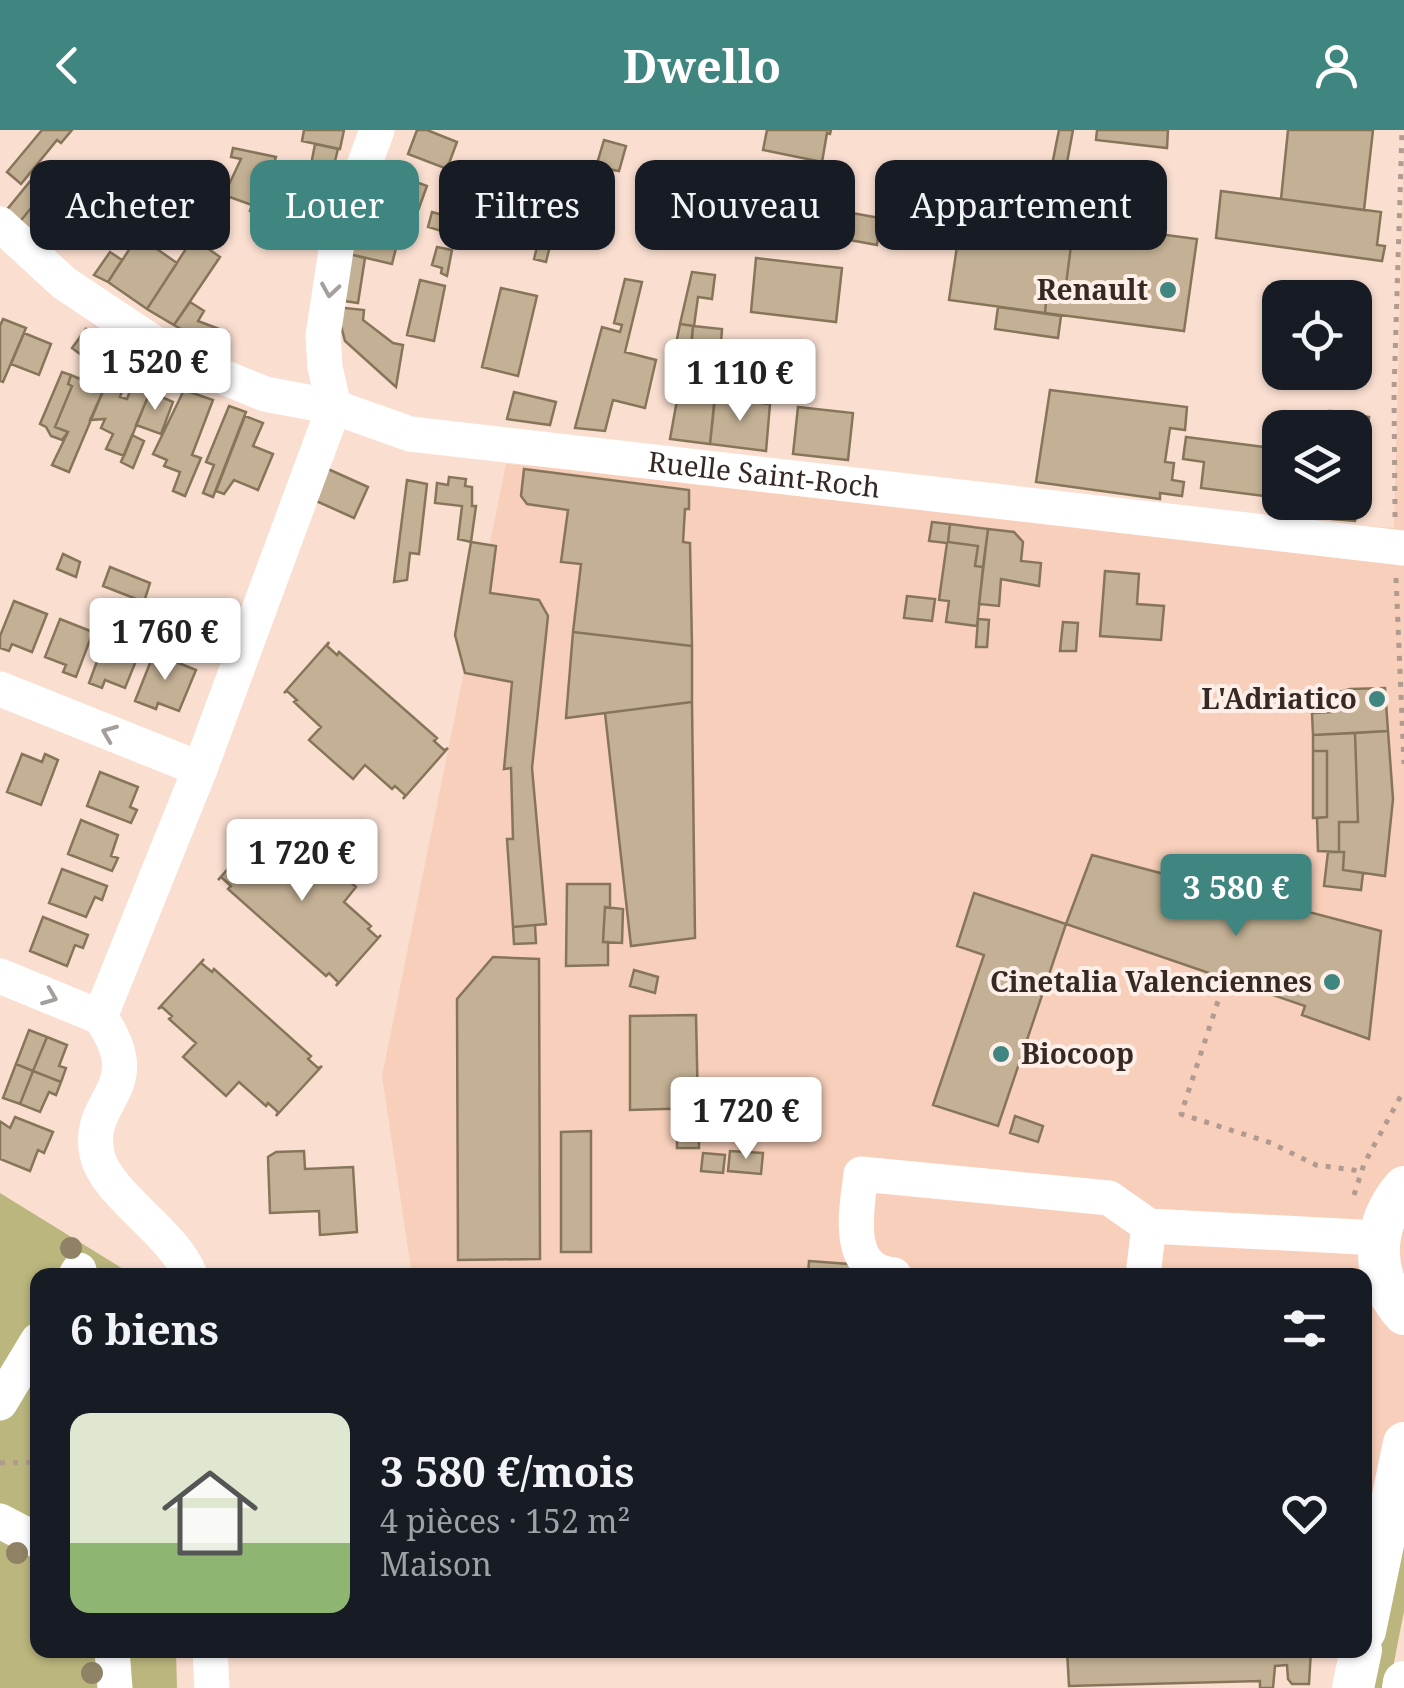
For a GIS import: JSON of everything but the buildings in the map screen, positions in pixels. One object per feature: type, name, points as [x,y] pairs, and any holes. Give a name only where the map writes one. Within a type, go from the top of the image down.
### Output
[{"type":"main road","points":[[1404,1187],[1388,1209],[1379,1238],[1382,1276],[1404,1314]]},
{"type":"main road","points":[[1372,1596],[1404,1443]]},
{"type":"main road","points":[[1353,1688],[1359,1658]]},
{"type":"street","points":[[100,1017],[200,768],[334,407],[322,336],[338,237],[377,130]]},
{"type":"street","name":"Ruelle Saint-Roch","points":[[0,224],[64,283],[174,357],[265,394],[334,407],[393,430],[430,438],[1399,548]]},
{"type":"street","points":[[0,689],[200,768]]},
{"type":"street","points":[[0,976],[100,1017],[116,1042],[121,1066],[97,1133],[97,1154],[109,1177],[176,1248],[186,1268]]},
{"type":"street","points":[[874,1268],[857,1243],[855,1230],[861,1174],[1109,1198],[1149,1226],[1379,1238]]},
{"type":"street","points":[[1144,1268],[1149,1226]]},
{"type":"street","points":[[0,1403],[30,1353]]},
{"type":"street","points":[[0,1520],[30,1537]]},
{"type":"street","points":[[113,1658],[115,1688]]},
{"type":"street","points":[[210,1658],[212,1688]]},
{"type":"path","points":[[1402,130],[1394,391],[1404,764]]},
{"type":"path","points":[[1222,989],[1181,1114],[1271,1143],[1316,1165],[1361,1171]]},
{"type":"path","points":[[0,1463],[30,1462]]},
{"type":"shaded area","points":[[1404,147],[1404,1574],[1372,1573],[1372,1268],[411,1268],[382,1076],[506,464],[1394,528]]},
{"type":"shaded area","points":[[0,1193],[122,1268],[30,1268],[30,1658],[176,1658],[177,1688],[0,1688]]},
{"type":"shaded area","points":[[1404,1526],[1404,1611],[1389,1688],[1367,1688]]},
{"type":"place","name":"Renault","points":[[1168,290]]},
{"type":"place","name":"L'Adriatico","points":[[1377,699]]},
{"type":"place","name":"Cinetalia Valenciennes","points":[[1332,982]]},
{"type":"place","name":"Biocoop","points":[[1001,1054]]}]
